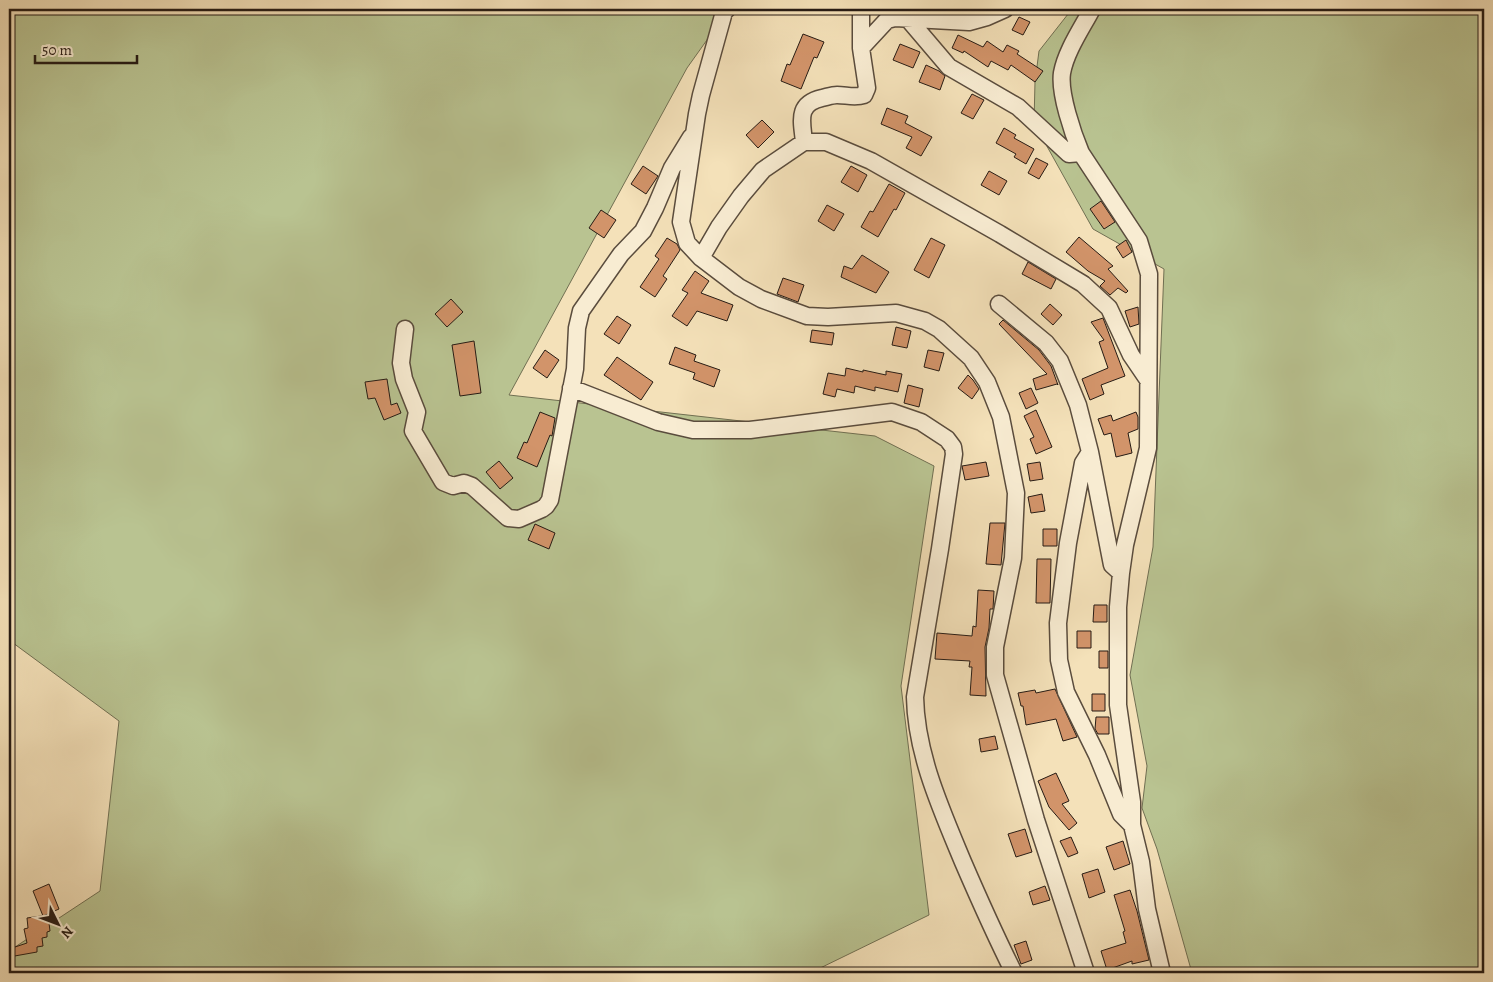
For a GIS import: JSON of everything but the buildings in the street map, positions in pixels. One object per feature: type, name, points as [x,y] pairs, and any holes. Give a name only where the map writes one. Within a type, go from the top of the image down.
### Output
[{"type":"street","points":[[727,9],[724,12],[701,95],[681,222],[687,242],[700,258],[739,287],[761,299],[807,316],[828,317],[896,313],[925,321],[939,329],[971,358],[987,382],[1001,417],[1016,493],[1013,558],[995,647],[995,675],[1036,820],[1086,973]]},
{"type":"street","points":[[804,142],[802,116],[805,107],[812,100],[835,95],[858,97],[864,95],[867,88],[861,48],[861,9]]},
{"type":"street","points":[[861,48],[887,20],[895,18],[969,22],[1005,9]]},
{"type":"street","points":[[1092,9],[1069,54],[1062,73],[1064,93],[1074,137],[1081,153],[1140,241],[1149,274],[1148,448],[1125,545],[1121,573],[1118,607],[1118,705],[1132,802],[1132,825],[1141,862],[1147,909],[1162,973]]},
{"type":"street","points":[[909,20],[949,67],[1018,107],[1069,154],[1081,153]]},
{"type":"street","points":[[405,328],[401,363],[404,379],[417,412],[413,430],[444,482],[453,486],[464,483],[472,486],[508,518],[519,519],[542,509],[550,500],[575,369],[581,311],[621,254],[643,231],[672,168],[695,131]]},
{"type":"street","points":[[700,258],[741,196],[763,170],[804,142],[826,142],[871,161],[1083,284],[1109,308],[1131,355],[1148,380]]},
{"type":"street","points":[[999,304],[1046,343],[1060,361],[1078,405],[1090,452],[1112,565],[1121,573]]},
{"type":"street","points":[[571,388],[658,422],[693,430],[750,430],[892,412],[921,422],[947,439],[953,447],[954,454],[915,697],[915,719],[920,742],[945,819],[1014,973]]},
{"type":"street","points":[[1090,452],[1083,462],[1068,543],[1058,623],[1059,660],[1066,692],[1097,755],[1121,814],[1132,825]]},
{"type":"green space","points":[[9,9],[729,9],[687,68],[509,395],[875,436],[934,466],[901,686],[929,915],[810,973],[9,973],[9,951],[100,891],[119,721],[9,640]]},
{"type":"green space","points":[[1072,9],[1484,9],[1484,973],[1192,973],[1157,849],[1142,808],[1147,766],[1130,675],[1153,547],[1164,269],[1093,229],[1034,123],[1035,82],[1039,51]]}]
